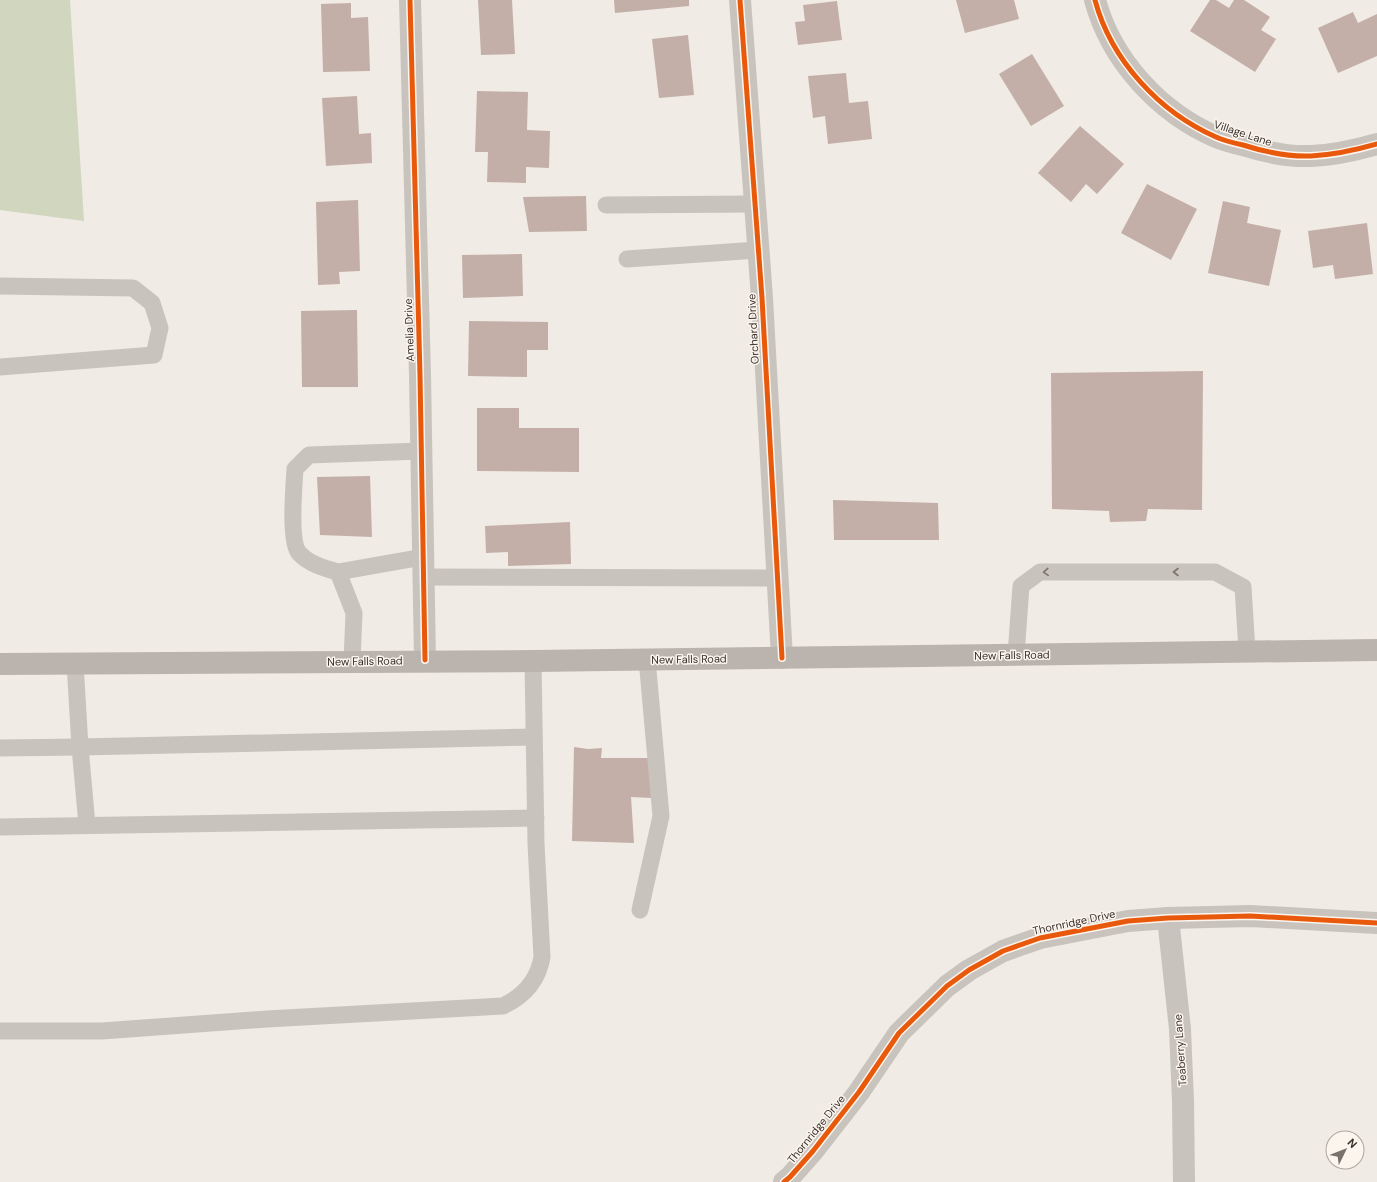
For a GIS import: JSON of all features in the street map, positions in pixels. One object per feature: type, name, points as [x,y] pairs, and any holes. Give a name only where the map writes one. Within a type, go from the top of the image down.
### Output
[{"type":"main road","name":"New Falls Road","points":[[0,664],[425,660],[533,661],[1377,650]]},
{"type":"street","name":"Amelia Drive","points":[[410,0],[425,660]]},
{"type":"street","name":"Orchard Drive","points":[[740,0],[758,250],[782,658]]},
{"type":"street","name":"Village Lane","points":[[1095,0],[1098,11],[1110,38],[1130,70],[1151,93],[1181,117],[1217,137],[1260,151],[1299,156],[1350,152],[1377,144]]},
{"type":"street","name":"Thornridge Drive","points":[[784,1182],[813,1151],[858,1092],[899,1033],[947,986],[969,970],[1003,951],[1040,938],[1128,921],[1168,918],[1250,916],[1377,923]]},
{"type":"street","name":"Teaberry Lane","points":[[1168,918],[1180,1029],[1184,1100],[1184,1182]]},
{"type":"lane","points":[[606,205],[755,204]]},
{"type":"lane","points":[[627,260],[758,250]]},
{"type":"lane","points":[[0,286],[133,288],[152,303],[160,328],[154,355],[0,367]]},
{"type":"lane","points":[[421,450],[309,455],[295,469],[293,534],[298,552],[315,565],[338,572],[423,567],[778,578]]},
{"type":"lane","points":[[338,572],[354,613],[352,661]]},
{"type":"lane","points":[[1016,654],[1021,586],[1040,572],[1215,572],[1243,588],[1247,652]]},
{"type":"lane","points":[[640,910],[661,816],[646,659]]},
{"type":"lane","points":[[0,1030],[102,1031],[314,1016],[503,1006],[520,997],[535,980],[542,957],[538,911],[533,661]]},
{"type":"lane","points":[[75,663],[80,747],[87,825]]},
{"type":"lane","points":[[0,748],[534,736]]},
{"type":"lane","points":[[0,827],[536,818]]},
{"type":"green space","points":[[0,0],[70,0],[84,221],[0,210]]},
{"type":"building","points":[[478,0],[512,0],[515,54],[481,55]]},
{"type":"building","points":[[614,0],[689,0],[689,6],[615,13]]},
{"type":"building","points":[[956,0],[1014,0],[1019,19],[965,33]]},
{"type":"building","points":[[1210,0],[1216,0],[1229,8],[1234,0],[1244,0],[1270,17],[1261,30],[1276,39],[1255,72],[1190,31]]},
{"type":"building","points":[[837,1],[842,40],[798,45],[795,22],[805,21],[803,5]]},
{"type":"building","points":[[351,3],[351,18],[368,17],[370,71],[323,72],[321,4]]},
{"type":"building","points":[[1353,12],[1358,23],[1377,14],[1377,56],[1338,73],[1318,28]]},
{"type":"building","points":[[688,35],[694,95],[659,98],[652,39]]},
{"type":"building","points":[[1032,54],[1064,106],[1031,126],[999,74]]},
{"type":"building","points":[[846,73],[849,103],[868,101],[872,139],[828,144],[825,116],[813,118],[808,76]]},
{"type":"building","points":[[477,91],[528,92],[527,130],[550,131],[549,168],[526,167],[526,183],[487,182],[488,152],[475,152]]},
{"type":"building","points":[[357,96],[359,134],[371,133],[372,163],[326,166],[322,98]]},
{"type":"building","points":[[1080,126],[1124,164],[1097,194],[1086,184],[1071,202],[1038,173]]},
{"type":"building","points":[[1147,184],[1197,209],[1171,260],[1121,233]]},
{"type":"building","points":[[586,196],[587,231],[529,232],[523,197]]},
{"type":"building","points":[[358,200],[360,271],[339,272],[340,284],[318,285],[316,202]]},
{"type":"building","points":[[1223,201],[1250,207],[1247,223],[1281,230],[1269,286],[1208,273]]},
{"type":"building","points":[[1367,223],[1373,274],[1335,279],[1333,265],[1313,268],[1308,231]]},
{"type":"building","points":[[522,254],[523,296],[463,298],[462,255]]},
{"type":"building","points":[[357,310],[358,387],[302,387],[301,311]]},
{"type":"building","points":[[469,321],[548,322],[548,350],[527,350],[527,377],[468,376]]},
{"type":"building","points":[[1203,371],[1202,510],[1148,509],[1146,521],[1110,522],[1109,511],[1052,509],[1051,373]]},
{"type":"building","points":[[477,408],[519,408],[519,428],[579,428],[579,472],[477,471]]},
{"type":"building","points":[[370,476],[372,537],[320,535],[317,477]]},
{"type":"building","points":[[833,500],[938,503],[939,540],[834,540]]},
{"type":"building","points":[[570,522],[571,564],[508,566],[508,552],[486,553],[485,526]]},
{"type":"building","points":[[574,747],[588,749],[602,748],[601,758],[651,758],[652,798],[631,797],[634,843],[572,841]]},
{"type":"cycle path","points":[[410,0],[420,375],[425,660]]},
{"type":"cycle path","points":[[740,0],[762,298],[782,658]]},
{"type":"cycle path","points":[[1095,0],[1102,22],[1113,43],[1125,63],[1140,82],[1175,113],[1216,137],[1268,152],[1294,156],[1328,155],[1377,144]]},
{"type":"cycle path","points":[[784,1182],[813,1151],[859,1092],[899,1033],[947,986],[969,970],[1003,951],[1040,938],[1128,921],[1168,918],[1250,916],[1377,923]]}]
